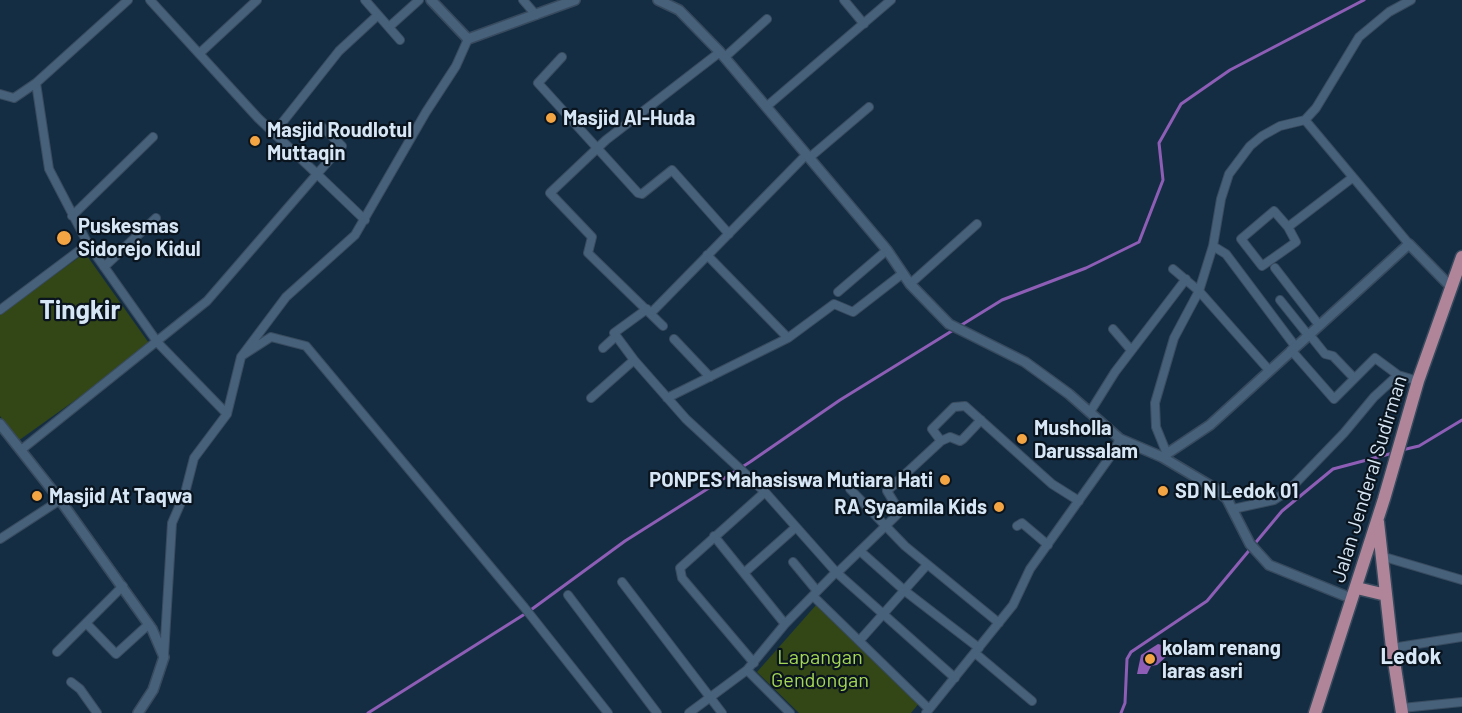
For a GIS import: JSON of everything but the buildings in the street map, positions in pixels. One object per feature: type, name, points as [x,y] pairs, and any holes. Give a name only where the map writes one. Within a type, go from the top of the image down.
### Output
[{"type":"main road","name":"Jalan Jenderal Sudirman","points":[[1315,713],[1355,594],[1419,381],[1462,257]]},
{"type":"main road","points":[[1378,515],[1392,648],[1402,710]]},
{"type":"main road","points":[[1355,594],[1386,595]]},
{"type":"street","points":[[0,94],[14,98],[36,83],[128,0]]},
{"type":"street","points":[[150,0],[201,52],[274,133],[365,220]]},
{"type":"street","points":[[201,52],[257,0]]},
{"type":"street","points":[[365,0],[400,40]]},
{"type":"street","points":[[388,27],[419,0]]},
{"type":"street","points":[[430,0],[468,39]]},
{"type":"street","points":[[523,0],[536,15]]},
{"type":"street","points":[[138,713],[153,690],[164,657],[172,523],[185,492],[194,458],[227,414],[241,357],[286,297],[346,246],[365,220],[426,112],[456,66],[468,39],[575,0]]},
{"type":"street","points":[[658,0],[679,10],[722,54],[887,250],[910,285],[949,324],[1025,362],[1090,412],[1120,439],[1165,455],[1216,489],[1233,509],[1257,555],[1277,569],[1355,594]]},
{"type":"street","points":[[844,0],[864,24]]},
{"type":"street","points":[[766,107],[891,0]]},
{"type":"street","points":[[1165,455],[1156,427],[1155,403],[1174,338],[1199,291],[1213,246],[1223,189],[1237,162],[1250,146],[1271,130],[1305,120],[1316,108],[1359,37],[1389,12],[1411,0]]},
{"type":"street","points":[[274,133],[339,51],[378,15]]},
{"type":"street","points":[[663,326],[588,253],[591,236],[550,195],[599,147],[767,19]]},
{"type":"street","points":[[562,57],[538,82],[639,194],[673,171],[729,234]]},
{"type":"street","points":[[36,83],[49,170],[88,244],[158,343],[227,414]]},
{"type":"street","points":[[869,107],[808,156],[649,311],[615,331],[615,337],[667,398],[732,463],[765,492],[836,573],[955,678]]},
{"type":"street","points":[[1305,120],[1409,244],[1452,288]]},
{"type":"street","points":[[21,450],[158,343],[207,301],[342,147],[321,126]]},
{"type":"street","points":[[72,216],[153,137]]},
{"type":"street","points":[[1288,227],[1352,178]]},
{"type":"street","points":[[1272,212],[1276,212],[1288,227],[1296,240],[1295,243],[1262,266],[1241,241],[1272,212]]},
{"type":"street","points":[[104,267],[156,218]]},
{"type":"street","points":[[910,285],[977,224]]},
{"type":"street","points":[[0,310],[88,244]]},
{"type":"street","points":[[1165,455],[1210,425],[1268,369],[1409,244]]},
{"type":"street","points":[[1213,246],[1226,254],[1293,348],[1334,399],[1375,358],[1398,375],[1419,381]]},
{"type":"street","points":[[838,292],[887,250]]},
{"type":"street","points":[[707,255],[788,338]]},
{"type":"street","points":[[1275,268],[1319,325]]},
{"type":"street","points":[[1173,269],[1199,291],[1268,369]]},
{"type":"street","points":[[667,398],[788,338],[834,304],[853,312],[902,274]]},
{"type":"street","points":[[1090,412],[1131,350],[1186,279]]},
{"type":"street","points":[[1280,300],[1324,354],[1333,356],[1354,378]]},
{"type":"street","points":[[1113,329],[1131,350]]},
{"type":"street","points":[[241,357],[271,337],[306,346],[524,607],[608,713]]},
{"type":"street","points":[[603,348],[615,337]]},
{"type":"street","points":[[674,339],[710,377]]},
{"type":"street","points":[[591,398],[634,360]]},
{"type":"street","points":[[1233,509],[1274,500],[1288,491],[1344,433],[1374,397],[1398,375]]},
{"type":"street","points":[[941,441],[932,429],[954,407],[965,406],[1052,484],[1079,501]]},
{"type":"street","points":[[689,713],[710,700],[747,670],[785,624],[901,510],[887,491],[941,441],[950,437],[960,441],[981,420]]},
{"type":"street","points":[[0,424],[60,500],[123,586],[149,624],[164,657]]},
{"type":"street","points":[[793,562],[815,593],[927,711],[1017,599],[1027,575],[1120,439]]},
{"type":"street","points":[[850,489],[926,566],[999,623]]},
{"type":"street","points":[[754,663],[680,572],[683,562],[765,492]]},
{"type":"street","points":[[0,539],[60,500]]},
{"type":"street","points":[[1017,525],[1022,523],[1048,545]]},
{"type":"street","points":[[744,573],[796,527]]},
{"type":"street","points":[[714,536],[785,624]]},
{"type":"street","points":[[860,551],[1032,701]]},
{"type":"street","points":[[1382,556],[1462,580]]},
{"type":"street","points":[[860,640],[926,566]]},
{"type":"street","points":[[622,582],[722,713]]},
{"type":"street","points":[[57,652],[123,586]]},
{"type":"street","points":[[568,595],[657,713]]},
{"type":"street","points":[[86,623],[116,654],[149,624]]},
{"type":"street","points":[[1392,648],[1462,637]]},
{"type":"street","points":[[747,670],[790,713]]},
{"type":"street","points":[[71,682],[80,689],[97,713]]},
{"type":"street","points":[[1402,710],[1462,702]]},
{"type":"green space","points":[[85,253],[151,346],[18,441],[0,416],[0,314]]},
{"type":"green space","name":"Lapangan Gendongan","points":[[817,604],[920,702],[911,713],[799,713],[757,672]]},
{"type":"shaded area","name":"kolam renang laras asri","points":[[1158,644],[1165,646],[1167,656],[1157,665],[1151,666],[1147,674],[1137,674],[1141,655]]},
{"type":"waterway","points":[[368,713],[528,612],[625,541],[750,462],[840,400],[1002,300],[1086,268],[1139,242],[1163,180],[1159,143],[1181,104],[1230,70],[1364,0]]},
{"type":"waterway","points":[[1402,450],[1419,446],[1462,420]]},
{"type":"waterway","points":[[1121,713],[1125,703],[1127,659],[1131,652],[1207,601],[1282,511],[1333,469],[1393,453]]},
{"type":"place","name":"Masjid Al-Huda","points":[[551,118]]},
{"type":"place","name":"Masjid Roudlotul Muttaqin","points":[[255,141]]},
{"type":"place","name":"Puskesmas Sidorejo Kidul","points":[[64,238]]},
{"type":"place","name":"Musholla Darussalam","points":[[1022,439]]},
{"type":"place","name":"PONPES Mahasiswa Mutiara Hati","points":[[945,480]]},
{"type":"place","name":"SD N Ledok 01","points":[[1163,491]]},
{"type":"place","name":"Masjid At Taqwa","points":[[37,496]]},
{"type":"place","name":"RA Syaamila Kids","points":[[999,507]]},
{"type":"place","name":"kolam renang laras asri","points":[[1150,659]]},
{"type":"district","name":"Tingkir","points":[[80,310]]},
{"type":"district","name":"Ledok","points":[[1411,657]]}]
